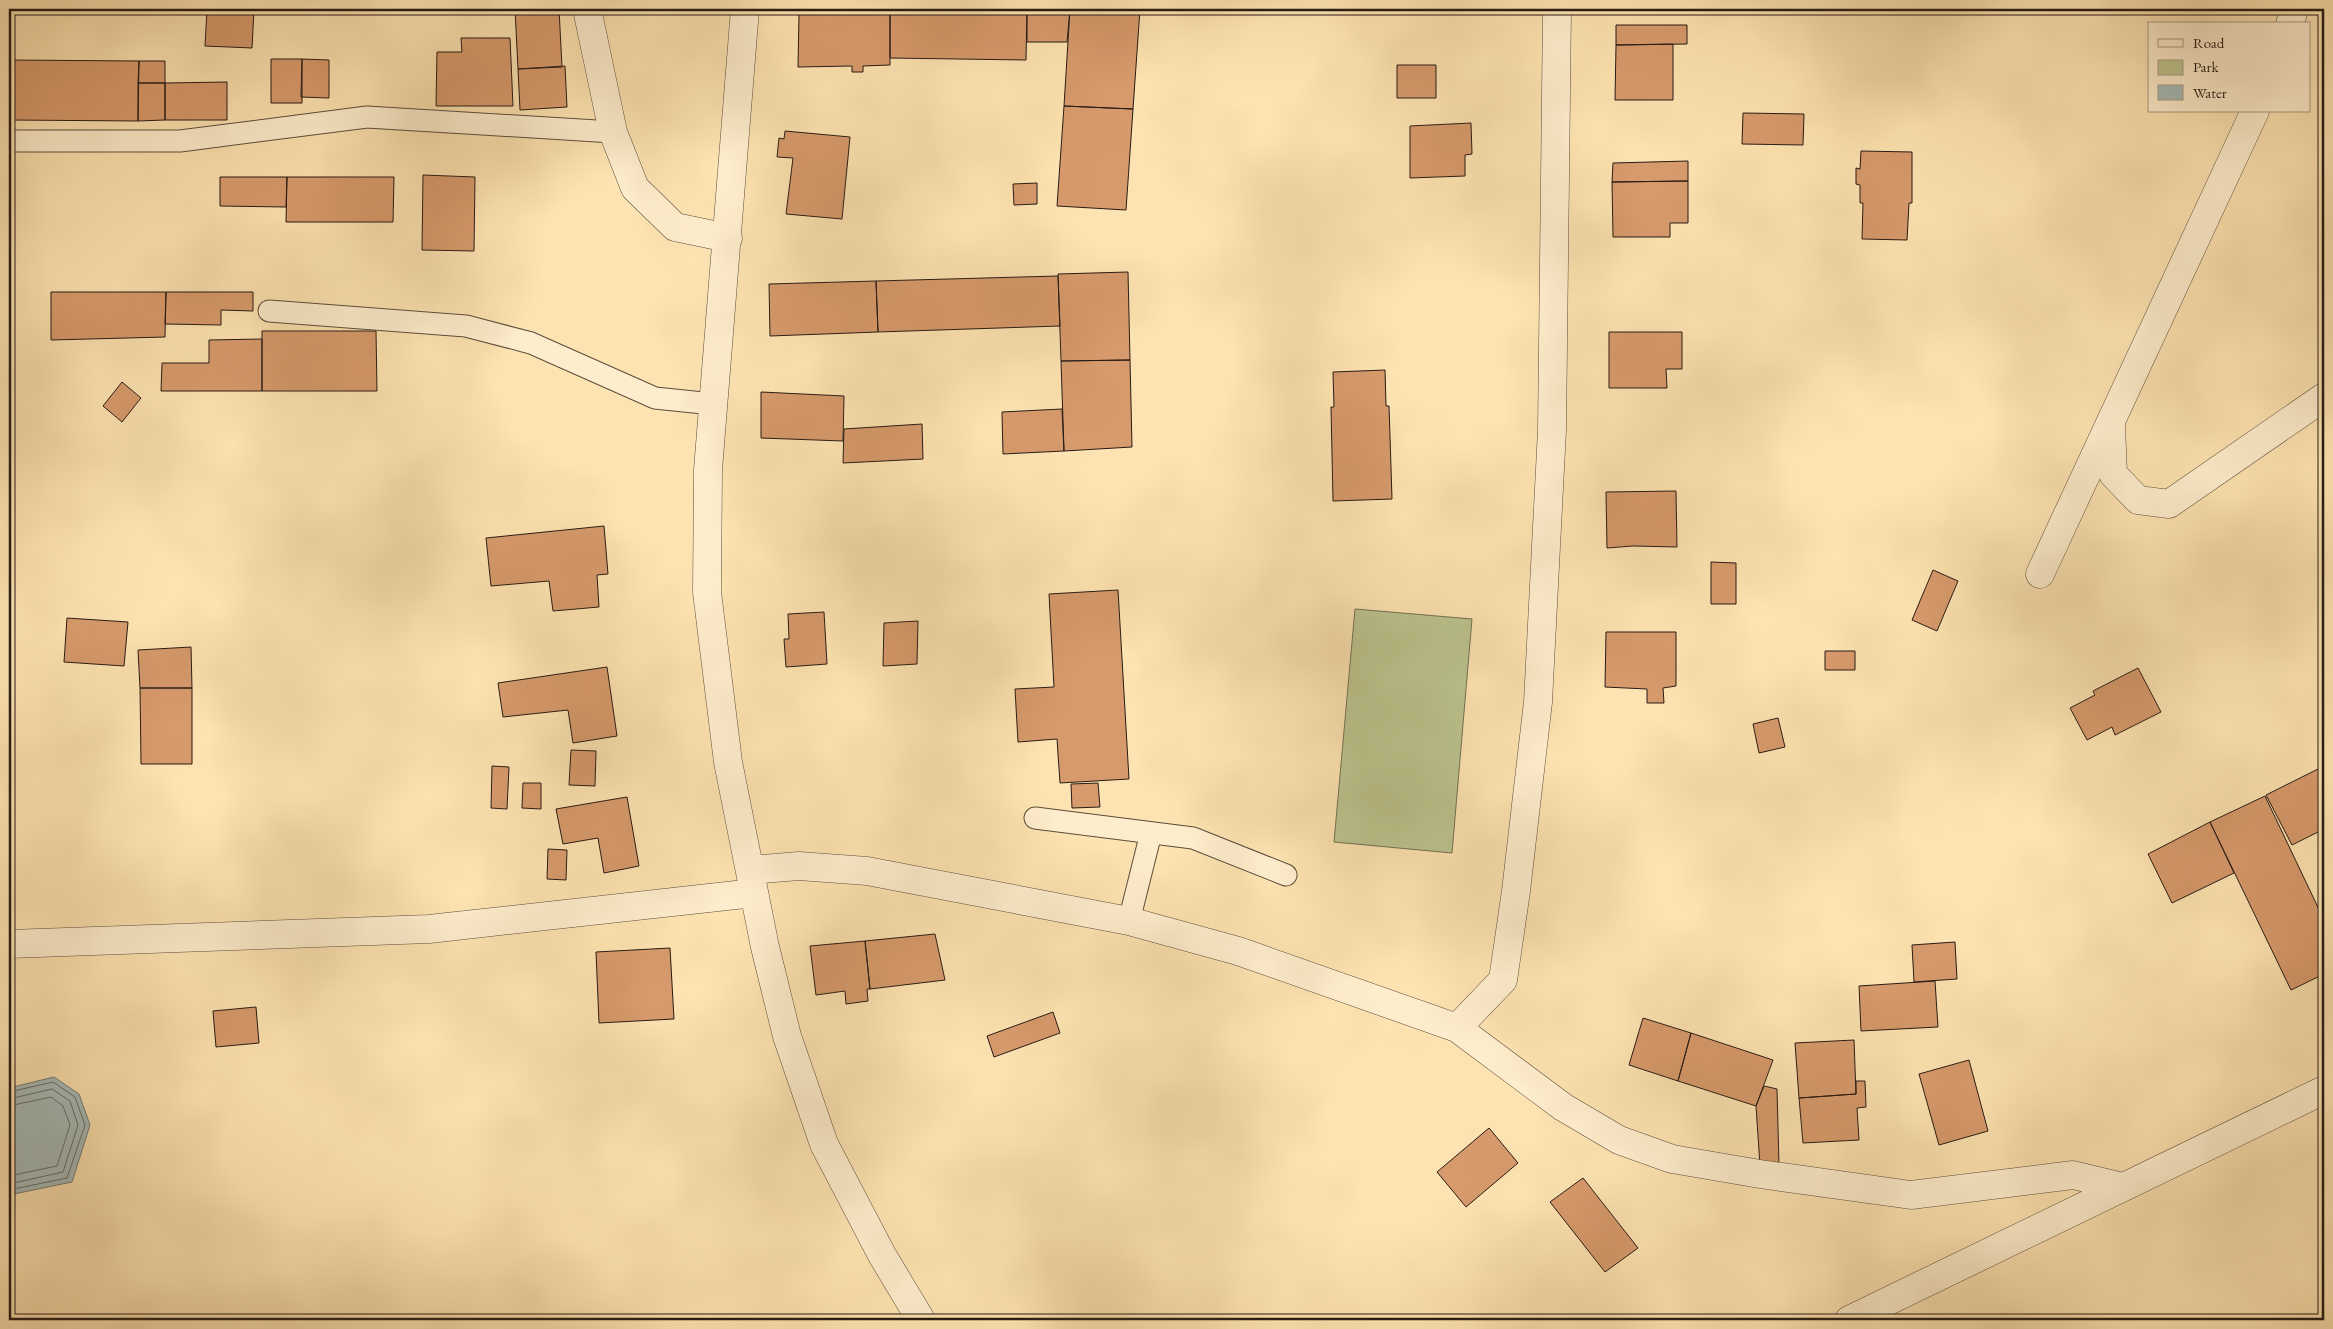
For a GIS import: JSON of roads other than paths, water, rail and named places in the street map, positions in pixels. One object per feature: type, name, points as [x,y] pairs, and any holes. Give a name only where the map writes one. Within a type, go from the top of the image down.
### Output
[{"type":"street","points":[[587,9],[613,132],[635,188],[675,227],[728,238]]},
{"type":"street","points":[[745,9],[708,470],[707,592],[728,762],[752,882],[787,1036],[824,1144],[882,1255],[921,1320]]},
{"type":"street","points":[[1457,1028],[1503,980],[1516,891],[1538,702],[1552,430],[1557,9]]},
{"type":"street","points":[[2291,22],[2294,9]]},
{"type":"street","points":[[2040,574],[2255,112]]},
{"type":"street","points":[[2110,422],[2113,474],[2138,500],[2169,504],[2324,397]]},
{"type":"street","points":[[9,944],[429,929],[752,882],[799,866],[867,871],[1129,921],[1238,951],[1457,1028],[1563,1106],[1619,1140],[1672,1159],[1760,1174],[1911,1195],[2073,1175],[2123,1187]]},
{"type":"street","points":[[1849,1320],[2324,1090]]},
{"type":"lane","points":[[9,141],[180,141],[367,117],[613,132]]},
{"type":"lane","points":[[268,311],[466,326],[531,343],[655,398],[713,404]]},
{"type":"lane","points":[[1035,818],[1193,838],[1286,875]]},
{"type":"lane","points":[[1129,921],[1151,833]]},
{"type":"water","points":[[54,1077],[79,1094],[90,1125],[72,1182],[9,1195],[9,1088]]}]
